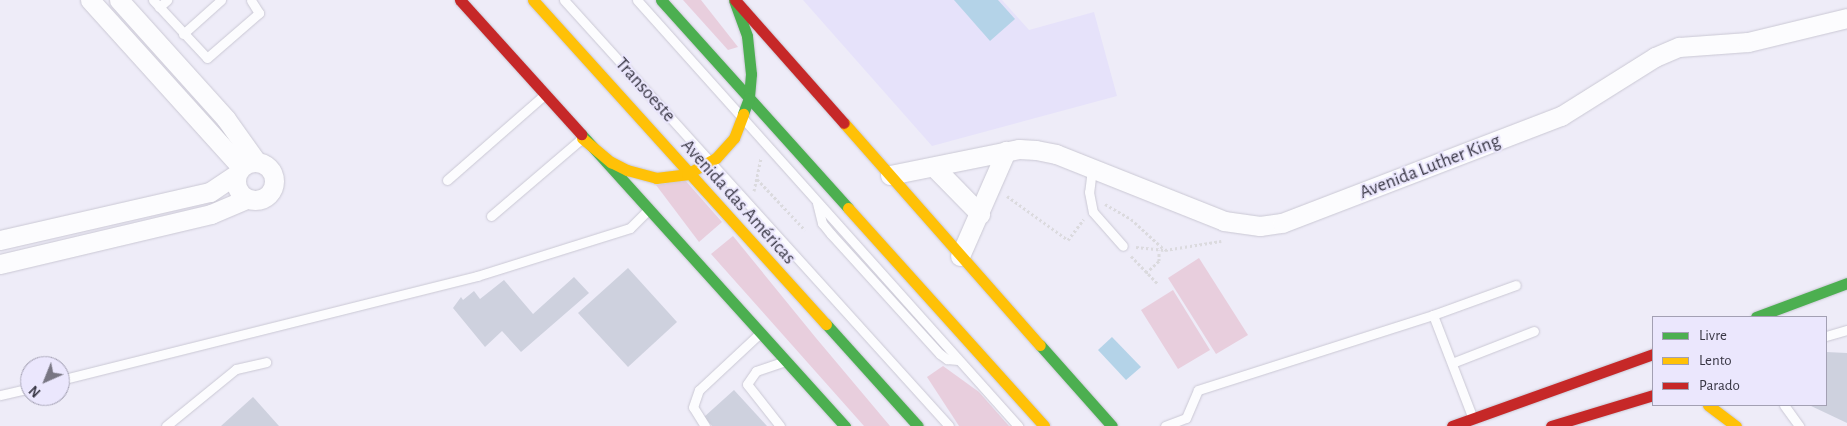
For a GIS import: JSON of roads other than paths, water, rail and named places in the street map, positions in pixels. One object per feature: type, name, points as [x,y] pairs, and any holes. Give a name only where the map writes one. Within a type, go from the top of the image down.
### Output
[{"type":"main road","points":[[460,0],[582,138],[649,209],[845,426]]},
{"type":"main road","name":"Avenida das Américas","points":[[533,0],[687,174],[918,426]]},
{"type":"main road","points":[[662,0],[1044,426]]},
{"type":"main road","points":[[582,138],[626,170],[656,178],[687,174],[709,163],[734,138],[749,98],[749,50],[735,0]]},
{"type":"main road","points":[[735,0],[1112,426]]},
{"type":"main road","points":[[1759,316],[1847,282]]},
{"type":"main road","points":[[1780,316],[1786,306]]},
{"type":"main road","points":[[1452,426],[1652,354]]},
{"type":"main road","points":[[855,356],[870,392]]},
{"type":"main road","points":[[1551,426],[1652,395]]},
{"type":"main road","points":[[1709,406],[1736,426]]},
{"type":"street","points":[[90,0],[244,167]]},
{"type":"street","points":[[118,0],[226,119],[244,167],[237,188],[247,199]]},
{"type":"street","name":"Avenida Luther King","points":[[890,176],[1006,151],[1036,150],[1092,169],[1224,221],[1242,224],[1282,223],[1552,120],[1594,98],[1655,56],[1679,47],[1748,42],[1847,18]]},
{"type":"street","points":[[138,54],[154,40]]},
{"type":"street","points":[[960,256],[1006,151]]},
{"type":"street","points":[[0,240],[210,192],[244,167],[269,168],[274,174],[273,189],[262,200],[247,199],[211,214],[0,264]]},
{"type":"street","points":[[934,167],[980,214]]},
{"type":"lane","points":[[167,0],[156,4],[203,56],[211,56],[259,13],[251,0]]},
{"type":"lane","points":[[183,34],[221,0]]},
{"type":"lane","name":"Transoeste","points":[[564,0],[786,247],[803,257],[905,370],[910,383],[949,426]]},
{"type":"lane","points":[[637,0],[817,203],[822,223],[831,234],[940,354],[947,359],[958,360],[1018,426]]},
{"type":"lane","points":[[447,180],[544,95]]},
{"type":"lane","points":[[491,216],[582,138]]},
{"type":"lane","points":[[1092,169],[1089,192],[1093,212],[1123,246]]},
{"type":"lane","points":[[70,378],[416,292],[630,228],[649,209]]},
{"type":"lane","points":[[1165,426],[1186,418],[1198,390],[1434,315],[1516,285]]},
{"type":"lane","points":[[1434,315],[1473,418]]},
{"type":"lane","points":[[1827,336],[1847,330]]},
{"type":"lane","points":[[1452,363],[1534,331]]},
{"type":"lane","points":[[706,426],[693,407],[698,390],[761,332]]},
{"type":"lane","points":[[780,426],[747,384],[756,371],[787,361]]},
{"type":"lane","points":[[166,426],[236,369],[266,362]]},
{"type":"lane","points":[[2,396],[20,391]]},
{"type":"lane","points":[[1785,406],[1799,426]]},
{"type":"water","points":[[954,0],[998,0],[1015,19],[990,41]]},
{"type":"water","points":[[1112,337],[1141,367],[1126,380],[1098,350]]}]
